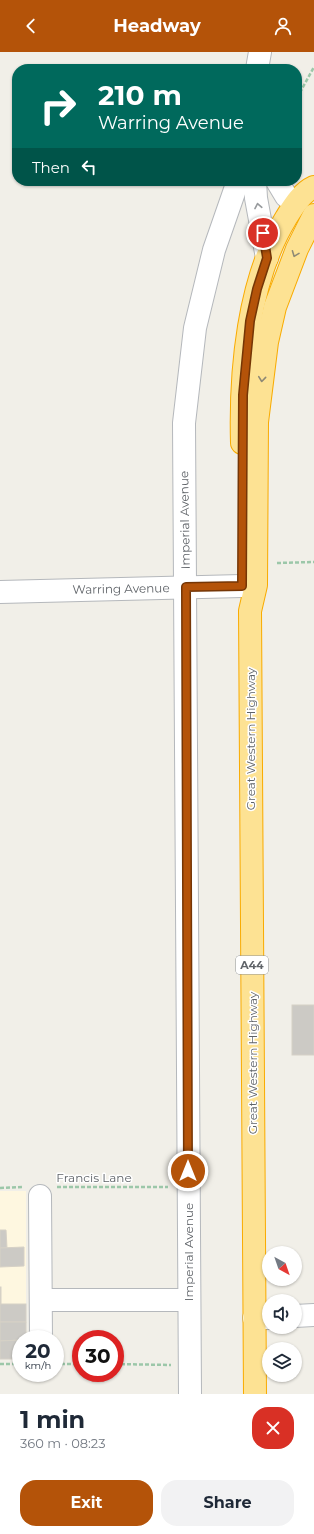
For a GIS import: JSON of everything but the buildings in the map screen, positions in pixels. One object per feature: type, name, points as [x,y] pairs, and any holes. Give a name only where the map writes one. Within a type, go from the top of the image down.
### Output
[{"type":"highway","name":"Great Western Highway","points":[[250,611],[242,586],[242,433],[246,357],[250,321],[253,305],[267,258],[280,228],[295,203],[314,187]]},
{"type":"highway","points":[[295,203],[313,218]]},
{"type":"highway","name":"Great Western Highway","points":[[255,1394],[262,1318],[250,611],[256,585],[257,422],[267,342],[275,307],[297,249],[313,218]]},
{"type":"street","points":[[258,64],[260,52]]},
{"type":"street","points":[[268,52],[269,64]]},
{"type":"street","name":"Imperial Avenue","points":[[190,1394],[184,423],[195,328],[214,250],[236,186]]},
{"type":"street","points":[[255,186],[256,198],[267,258]]},
{"type":"street","points":[[280,186],[286,196],[295,203]]},
{"type":"street","name":"Warring Avenue","points":[[0,592],[242,586]]},
{"type":"street","points":[[41,1190],[41,1330]]},
{"type":"street","points":[[41,1300],[189,1300]]},
{"type":"street","points":[[302,1316],[314,1315]]},
{"type":"path","points":[[302,89],[314,67]]},
{"type":"path","points":[[276,563],[314,562]]},
{"type":"path","name":"Francis Lane","points":[[0,1188],[41,1190],[189,1187]]},
{"type":"path","points":[[0,1364],[12,1364]]},
{"type":"path","points":[[124,1364],[189,1365]]},
{"type":"shaded area","points":[[0,1191],[26,1191],[26,1330],[12,1330],[12,1348],[0,1359]]},
{"type":"route","points":[[188,1171],[186,587],[242,586],[243,395],[250,321],[257,289],[267,258],[263,233]]}]
